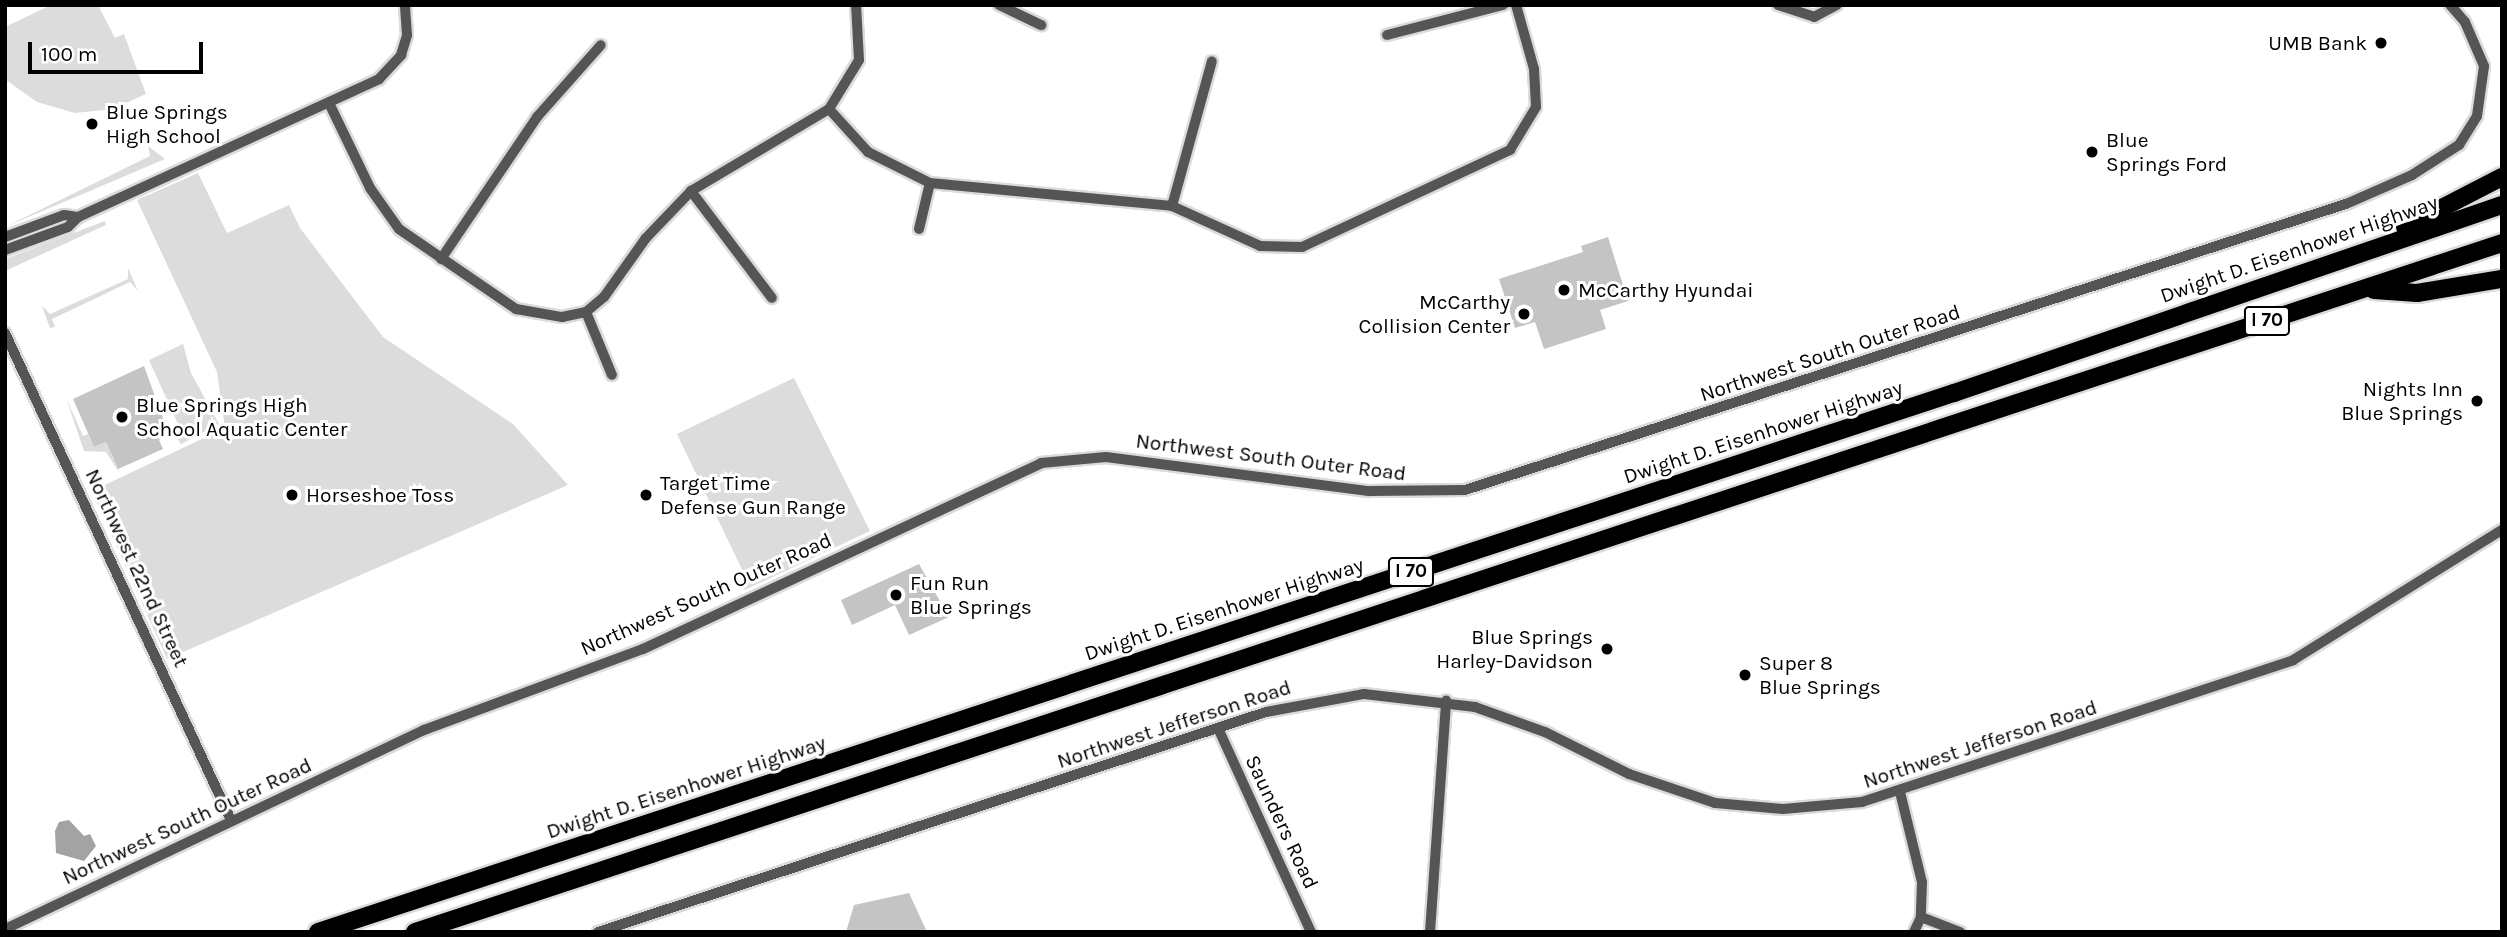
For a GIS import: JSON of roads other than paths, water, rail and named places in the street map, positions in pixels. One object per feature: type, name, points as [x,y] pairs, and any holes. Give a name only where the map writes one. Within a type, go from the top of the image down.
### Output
[{"type":"highway","points":[[2335,259],[2502,177]]},
{"type":"highway","name":"Dwight D. Eisenhower Highway","points":[[318,932],[1954,393],[2335,259],[2502,205]]},
{"type":"highway","name":"I 70","points":[[415,932],[2502,243]]},
{"type":"highway","points":[[2363,289],[2417,293],[2502,279]]},
{"type":"street","points":[[5,250],[68,227],[78,217],[329,103],[392,67],[407,35],[405,5]]},
{"type":"street","points":[[329,103],[383,211],[441,259],[534,316],[586,312],[691,191],[829,108],[859,60],[856,5]]},
{"type":"street","points":[[999,5],[1041,25]]},
{"type":"street","points":[[1387,36],[1503,5]]},
{"type":"street","points":[[829,108],[868,152],[930,183],[1172,206],[1260,246],[1302,247],[1494,162],[1522,136],[1536,107],[1534,69],[1516,5]]},
{"type":"street","points":[[1778,5],[1814,17],[1837,5]]},
{"type":"street","name":"Northwest South Outer Road","points":[[5,929],[424,730],[643,649],[1041,463],[1106,457],[1368,491],[1465,490],[2346,204],[2412,175],[2459,145],[2477,116],[2484,66],[2465,22],[2450,5]]},
{"type":"street","points":[[441,259],[537,117],[601,45]]},
{"type":"street","points":[[1172,206],[1212,61]]},
{"type":"street","points":[[919,229],[930,183]]},
{"type":"street","points":[[691,191],[772,298]]},
{"type":"street","points":[[5,237],[64,215],[78,217]]},
{"type":"street","points":[[586,312],[612,375]]},
{"type":"street","name":"Northwest 22nd Street","points":[[5,333],[231,820]]},
{"type":"street","name":"Northwest Jefferson Road","points":[[598,932],[1218,729],[1315,700],[1364,694],[1446,701],[1511,718],[1629,774],[1715,803],[1823,808],[1900,792],[2294,660],[2502,530]]},
{"type":"street","points":[[1430,932],[1446,701]]},
{"type":"street","name":"Saunders Road","points":[[1218,729],[1311,932]]},
{"type":"street","points":[[1900,792],[1920,862],[1921,917],[1914,932]]},
{"type":"street","points":[[1921,917],[1960,932]]},
{"type":"place","name":"UMB Bank","points":[[2381,43]]},
{"type":"place","name":"Blue Springs High School","points":[[92,124]]},
{"type":"place","name":"Blue Springs Ford","points":[[2092,152]]},
{"type":"place","name":"McCarthy Hyundai","points":[[1564,290]]},
{"type":"place","name":"McCarthy Collision Center","points":[[1524,314]]},
{"type":"place","name":"Nights Inn Blue Springs","points":[[2477,401]]},
{"type":"place","name":"Blue Springs High School Aquatic Center","points":[[122,417]]},
{"type":"place","name":"Horseshoe Toss","points":[[292,495]]},
{"type":"place","name":"Target Time Defense Gun Range","points":[[646,495]]},
{"type":"place","name":"Fun Run Blue Springs","points":[[896,595]]},
{"type":"place","name":"Blue Springs Harley-Davidson","points":[[1607,649]]},
{"type":"place","name":"Super 8 Blue Springs","points":[[1745,675]]}]
